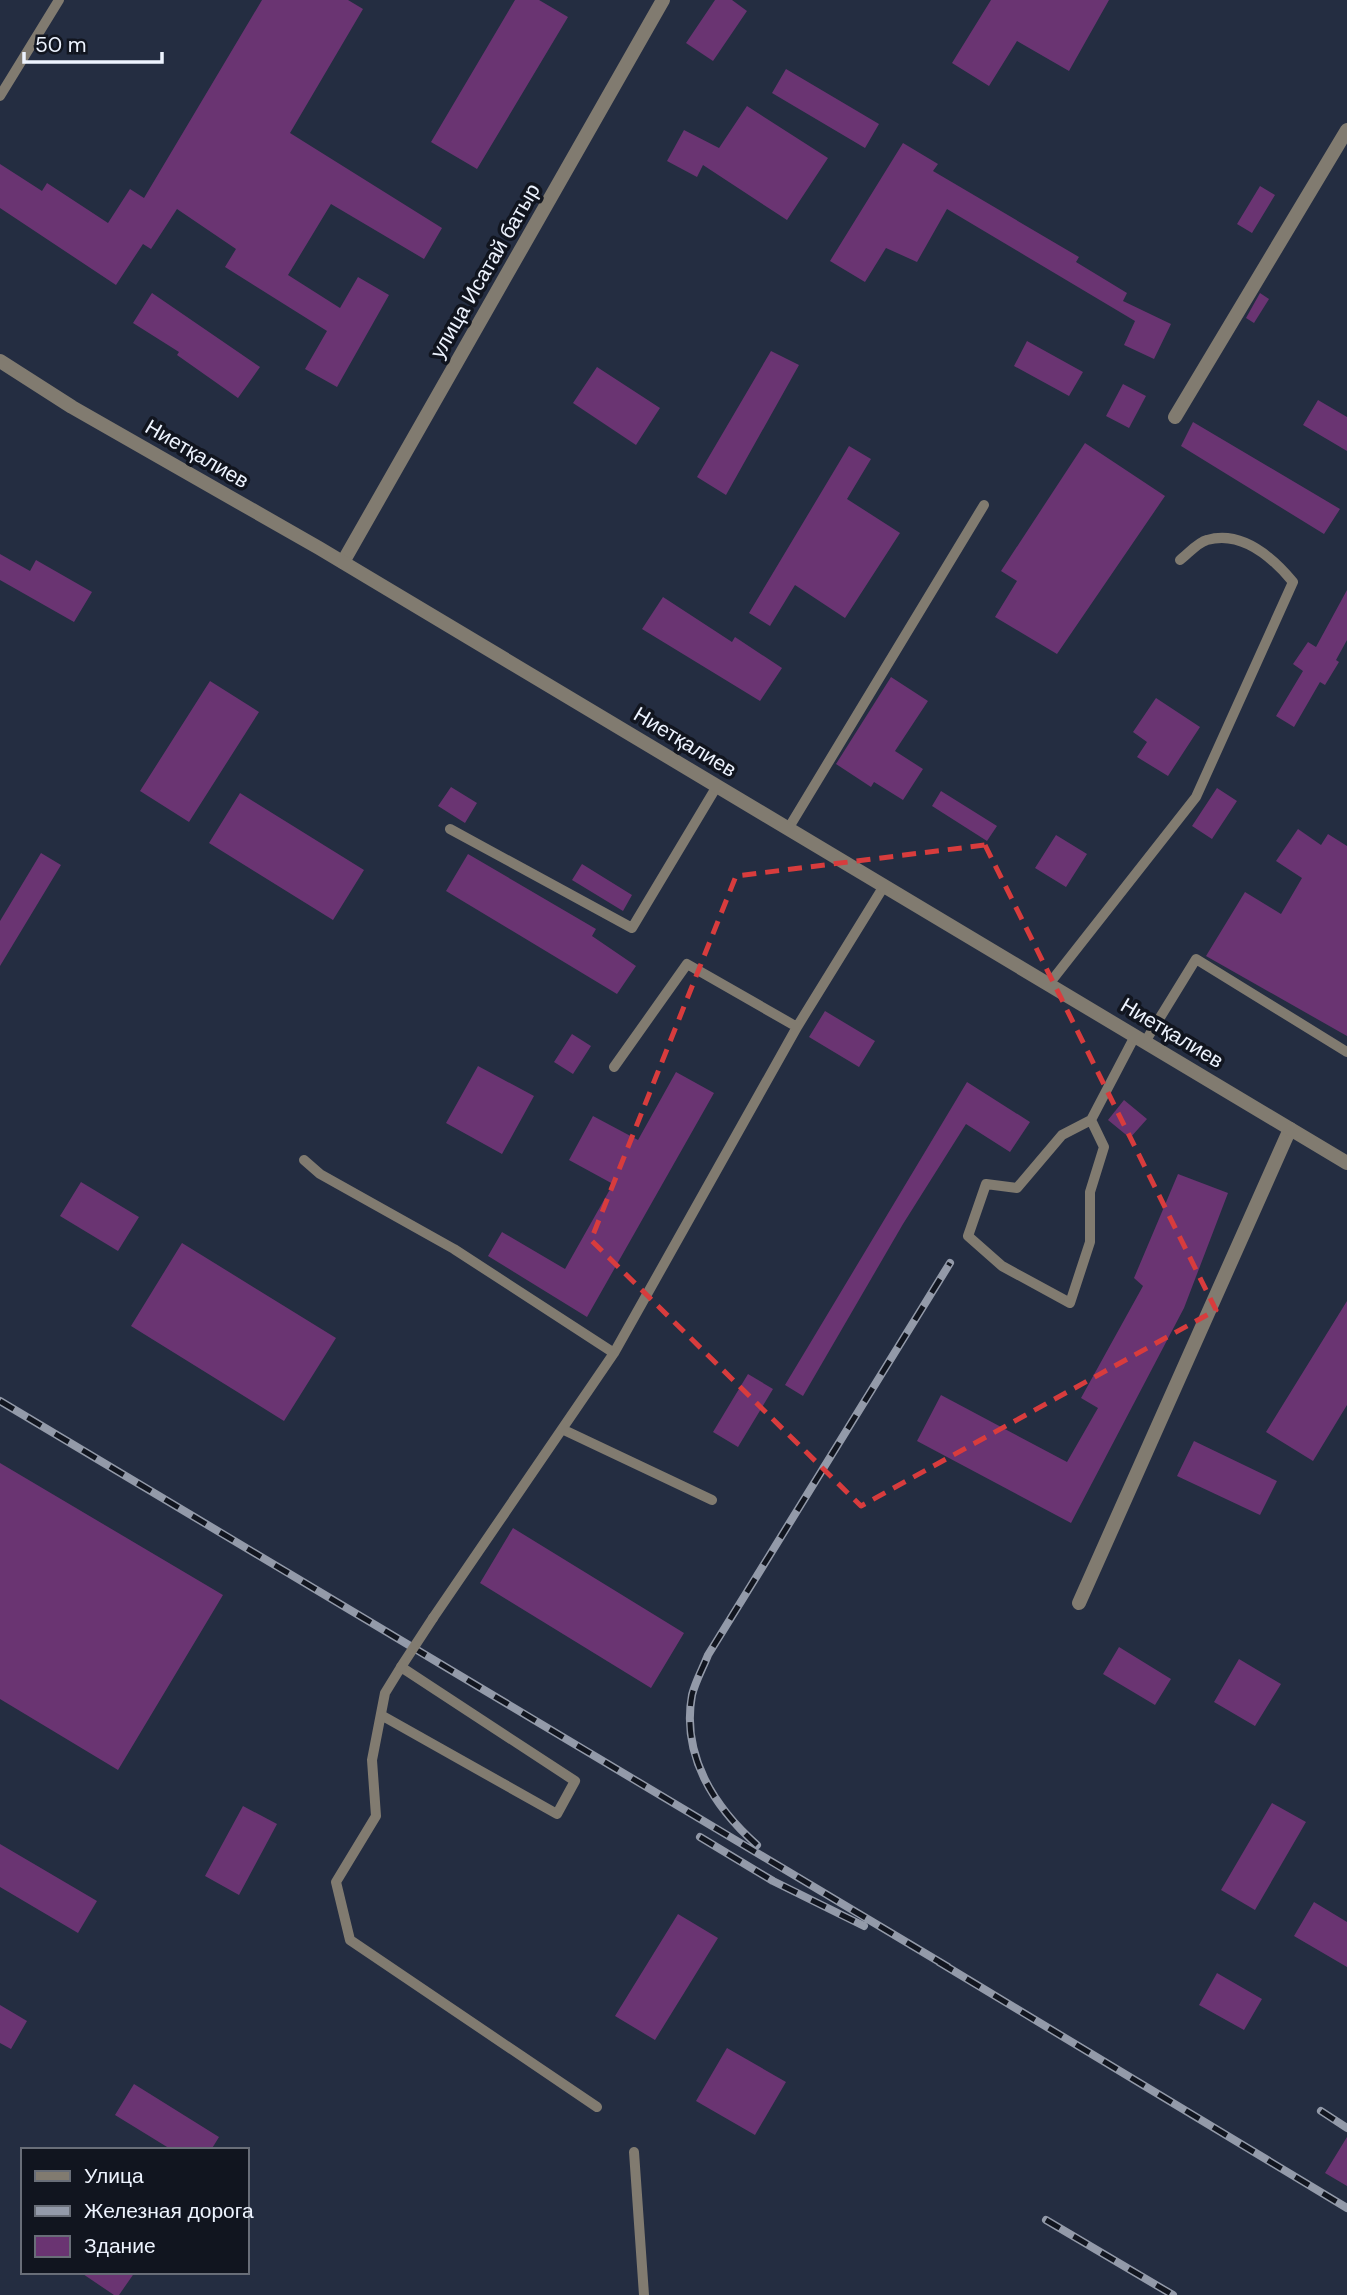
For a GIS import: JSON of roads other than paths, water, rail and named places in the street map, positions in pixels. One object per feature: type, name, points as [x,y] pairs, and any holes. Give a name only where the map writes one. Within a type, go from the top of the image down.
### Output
[{"type":"street","name":"улица Исатай батыр","points":[[343,562],[663,0]]},
{"type":"street","points":[[1175,416],[1347,130]]},
{"type":"street","name":"Ниетқалиев","points":[[0,361],[72,407],[343,562],[1347,1163]]},
{"type":"street","points":[[1079,1603],[1290,1129]]},
{"type":"lane","points":[[0,96],[60,0]]},
{"type":"lane","points":[[788,829],[984,505]]},
{"type":"lane","points":[[1049,984],[1196,797],[1293,582],[1271,557],[1233,538],[1206,540],[1180,560]]},
{"type":"lane","points":[[450,829],[632,928],[717,786]]},
{"type":"lane","points":[[597,2108],[350,1940],[336,1882],[376,1816],[372,1760],[385,1693],[614,1353],[797,1027],[884,886]]},
{"type":"lane","points":[[1091,1120],[1104,1147],[1090,1192],[1090,1242],[1070,1304],[1002,1266],[968,1236],[986,1184],[1017,1188],[1062,1135],[1091,1120],[1140,1039],[1196,959],[1347,1052]]},
{"type":"lane","points":[[614,1067],[687,964],[797,1027]]},
{"type":"lane","points":[[304,1160],[320,1174],[454,1249],[614,1353]]},
{"type":"lane","points":[[564,1430],[712,1500]]},
{"type":"lane","points":[[381,1716],[557,1814],[575,1781],[401,1667]]},
{"type":"lane","points":[[634,2152],[643,2295]]},
{"type":"railway","points":[[757,1845],[727,1814],[704,1778],[696,1759],[690,1717],[693,1690],[708,1655],[950,1263]]},
{"type":"railway","points":[[0,1401],[948,1967]]},
{"type":"railway","points":[[700,1837],[773,1881],[864,1926]]},
{"type":"railway","points":[[939,1962],[1347,2208]]},
{"type":"railway","points":[[1321,2111],[1347,2128]]},
{"type":"railway","points":[[1046,2220],[1173,2295]]}]
